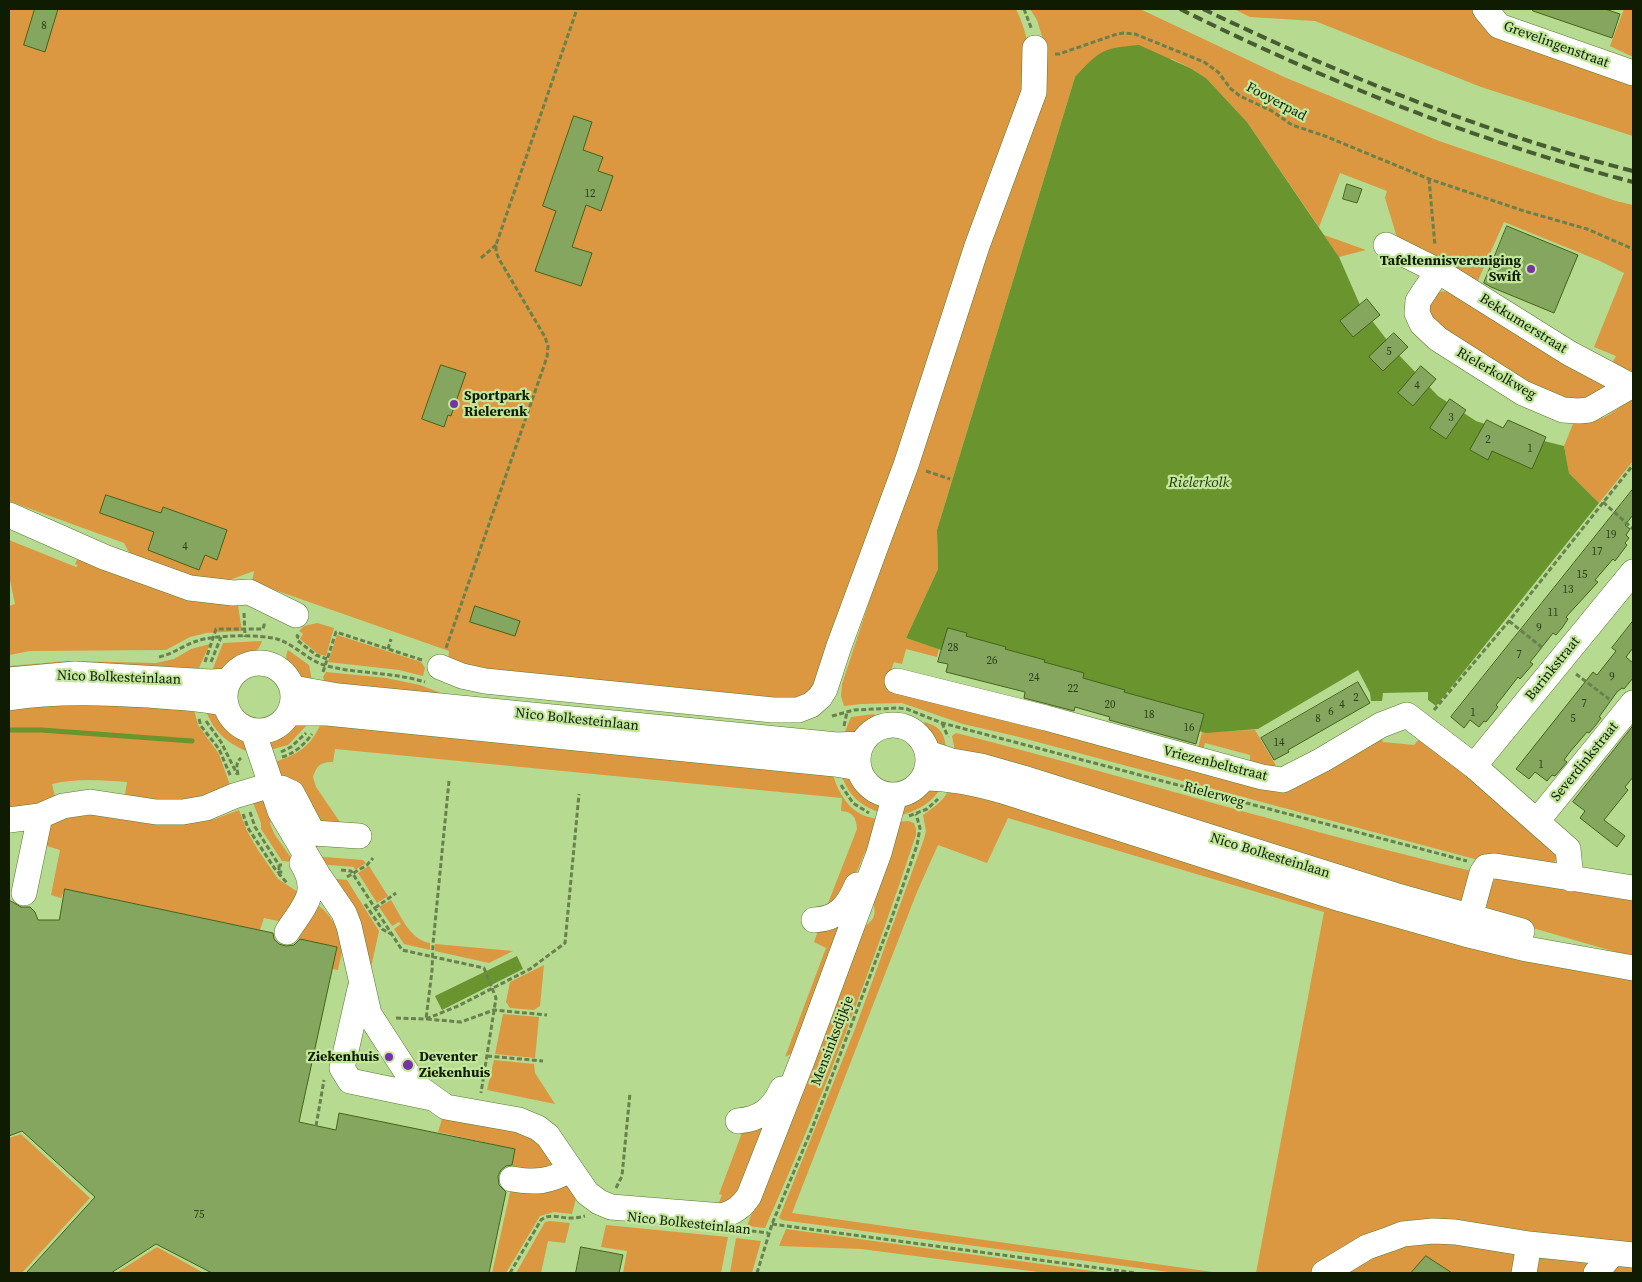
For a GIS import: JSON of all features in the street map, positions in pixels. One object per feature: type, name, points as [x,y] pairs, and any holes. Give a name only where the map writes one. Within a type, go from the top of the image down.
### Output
[{"type":"street","name":"Grevelingenstraat","points":[[1485,9],[1499,26],[1633,73]]},
{"type":"street","points":[[440,667],[462,676],[485,681],[773,710],[798,710],[811,705],[820,697],[825,689],[906,465],[978,246],[1034,92],[1035,48]]},
{"type":"street","name":"Bekkumerstraat","points":[[1386,245],[1438,270],[1569,353],[1632,387]]},
{"type":"street","name":"Rielerkolkweg","points":[[1438,270],[1418,300],[1417,313],[1422,324],[1438,339],[1523,393],[1563,410],[1579,411],[1589,410],[1632,387]]},
{"type":"street","points":[[9,515],[104,557],[190,588],[233,593],[249,592],[293,624]]},
{"type":"street","name":"Barinkstraat","points":[[1474,766],[1633,572]]},
{"type":"street","points":[[260,663],[277,667],[290,680],[293,688],[293,705],[290,713],[281,724],[274,728],[260,732],[253,731],[245,729],[232,719],[227,692],[234,673],[242,667],[260,663]]},
{"type":"street","name":"Nico Bolkesteinlaan","points":[[9,680],[75,674],[211,682],[227,692],[215,701],[87,692],[52,693],[9,698]]},
{"type":"street","name":"Vriezenbeltstraat","points":[[897,680],[1046,718],[1262,777],[1283,780],[1322,760],[1381,725],[1407,716],[1474,766],[1568,849],[1571,879]]},
{"type":"street","name":"Nico Bolkesteinlaan","points":[[293,688],[338,696],[837,745],[861,756]]},
{"type":"street","name":"Severdinkstraat","points":[[1537,821],[1633,703]]},
{"type":"street","name":"Nico Bolkesteinlaan","points":[[290,713],[326,713],[835,764],[861,756]]},
{"type":"street","points":[[898,725],[908,728],[917,734],[924,743],[928,753],[928,762],[923,778],[911,790],[895,795],[886,794],[869,785],[863,777],[861,756],[869,736],[877,729],[898,725]]},
{"type":"street","points":[[253,731],[315,888],[315,898],[292,934]]},
{"type":"street","name":"Nico Bolkesteinlaan","points":[[928,753],[952,761],[982,766],[1023,778],[1394,895],[1467,925]]},
{"type":"street","name":"Nico Bolkesteinlaan","points":[[923,778],[949,779],[999,790],[1341,899],[1467,925],[1530,934],[1622,966]]},
{"type":"street","points":[[9,820],[40,816],[63,806],[90,802],[156,812],[182,812],[206,808],[234,796],[277,795],[292,792],[313,833],[365,846]]},
{"type":"street","points":[[315,888],[344,913],[349,926],[361,984],[370,1014],[415,1085],[446,1107],[519,1120],[538,1128],[548,1136],[587,1193],[599,1202],[612,1194],[723,1216],[736,1211],[749,1196],[802,1061],[879,853],[895,795]]},
{"type":"street","points":[[24,893],[40,816]]},
{"type":"street","points":[[305,838],[316,842],[365,846]]},
{"type":"street","points":[[814,920],[842,912],[852,898],[864,867],[879,853]]},
{"type":"street","points":[[1467,925],[1482,873],[1486,866],[1633,888]]},
{"type":"street","points":[[361,984],[342,1068],[335,1075],[350,1081],[434,1098]]},
{"type":"street","points":[[738,1120],[767,1112],[777,1100],[792,1063],[802,1061]]},
{"type":"street","points":[[512,1179],[531,1182],[548,1180],[570,1170]]},
{"type":"street","points":[[1324,1273],[1367,1247],[1403,1234],[1455,1232],[1529,1244],[1623,1254]]},
{"type":"street","points":[[1524,1273],[1529,1244]]},
{"type":"street","points":[[1596,1273],[1623,1254]]},
{"type":"path","points":[[440,667],[547,357],[548,346],[545,337],[499,259],[496,245],[577,9]]},
{"type":"path","name":"Fooyerpad","points":[[1035,48],[1059,54],[1117,34],[1135,34],[1204,62],[1218,72],[1231,89],[1240,96],[1272,110],[1292,125],[1325,136],[1429,179],[1524,211],[1587,229],[1633,249]]},
{"type":"path","points":[[1429,179],[1438,270]]},
{"type":"path","points":[[481,258],[496,245]]},
{"type":"path","points":[[906,465],[950,478]]},
{"type":"path","points":[[1421,726],[1509,621],[1633,465]]},
{"type":"path","points":[[1603,502],[1633,529]]},
{"type":"path","name":"Nico Bolkesteinlaan","points":[[152,657],[172,654],[189,644],[206,638],[245,637],[245,629],[263,629],[264,624],[273,627]]},
{"type":"path","points":[[293,624],[298,636],[297,640],[316,655],[327,659]]},
{"type":"path","points":[[388,649],[391,639]]},
{"type":"path","name":"Rielerweg","points":[[847,712],[868,709],[907,710],[942,723],[1486,866]]},
{"type":"path","points":[[426,1019],[449,780]]},
{"type":"path","points":[[426,1019],[458,1006],[530,969],[565,943],[580,794]]},
{"type":"path","name":"Mensinksdijkje","points":[[757,1273],[768,1233],[813,1126],[890,923],[919,838],[920,828],[916,814]]},
{"type":"path","points":[[347,877],[367,865],[365,846]]},
{"type":"path","points":[[278,865],[278,872],[283,880],[315,888]]},
{"type":"path","points":[[375,908],[396,893]]},
{"type":"path","points":[[387,926],[402,950],[484,968],[496,998],[480,1097],[486,1098]]},
{"type":"path","points":[[375,1022],[384,1018],[461,1022],[494,1010],[547,1015]]},
{"type":"path","points":[[487,1056],[543,1061]]},
{"type":"path","points":[[316,1126],[323,1085],[335,1075]]},
{"type":"path","points":[[323,1085],[335,1075]]},
{"type":"path","points":[[612,1194],[622,1176],[630,1093]]},
{"type":"path","name":"Nico Bolkesteinlaan","points":[[510,1273],[546,1216],[571,1219],[585,1216],[610,1216],[612,1194]]},
{"type":"path","points":[[772,1224],[1136,1273]]},
{"type":"path","name":"Nico Bolkesteinlaan","points":[[740,1230],[768,1233]]},
{"type":"shaded area","name":"Sportpark Rielerenk","points":[[9,9],[1016,9],[1027,41],[1029,60],[1027,95],[819,691],[783,704],[503,675],[448,662],[449,651],[252,582],[254,571],[213,586],[131,556],[124,543],[9,501]]},
{"type":"shaded area","points":[[1030,9],[1140,9],[1284,77],[1439,141],[1616,201],[1633,205],[1633,378],[1611,365],[1616,356],[1594,347],[1624,273],[1600,261],[1504,222],[1476,285],[1399,244],[1385,198],[1387,191],[1340,173],[1319,227],[1247,122],[1206,78],[1190,68],[1172,59],[1075,77],[937,530],[938,569],[906,638],[939,649],[937,657],[906,649],[902,664],[894,662],[886,685],[1281,793],[1381,736],[1383,742],[1414,745],[1421,737],[1557,846],[1557,859],[1552,864],[1482,861],[1015,736],[963,724],[902,703],[844,706],[841,696],[842,684],[988,242],[1045,46],[1037,20]]},
{"type":"shaded area","points":[[1234,9],[1476,9],[1625,70],[1633,57],[1633,136],[1481,87],[1315,21],[1250,17]]},
{"type":"shaded area","points":[[1624,9],[1633,9],[1633,57],[1610,46]]},
{"type":"shaded area","points":[[1324,235],[1366,250],[1339,257]]},
{"type":"shaded area","points":[[1456,291],[1617,385],[1572,407],[1468,350],[1420,305],[1430,292]]},
{"type":"shaded area","points":[[1633,398],[1633,461],[1599,503],[1569,473],[1564,446],[1573,424],[1594,421],[1604,417]]},
{"type":"shaded area","points":[[9,540],[76,567],[78,565],[75,564],[78,558],[237,599],[242,631],[206,633],[190,637],[166,650],[30,651],[9,655],[9,606],[15,604],[9,576]]},
{"type":"shaded area","points":[[317,623],[334,628],[326,656],[318,654],[300,639],[303,634],[299,631],[304,626]]},
{"type":"shaded area","points":[[337,635],[421,662],[425,668],[423,676],[399,670],[328,662]]},
{"type":"shaded area","points":[[262,641],[253,654],[210,676],[223,643]]},
{"type":"shaded area","points":[[210,644],[198,670],[9,675],[9,666],[67,661],[156,663],[174,659],[191,649]]},
{"type":"shaded area","points":[[288,650],[309,665],[313,686],[300,680],[292,673],[286,658]]},
{"type":"shaded area","points":[[326,672],[386,678],[420,685],[446,695],[326,685],[323,677]]},
{"type":"shaded area","points":[[64,698],[194,710],[198,725],[219,754],[231,788],[203,798],[160,801],[125,795],[127,782],[80,780],[52,784],[55,797],[21,809],[9,810],[9,704]]},
{"type":"shaded area","points":[[205,708],[219,714],[227,725],[246,740],[251,753],[235,746],[222,736],[212,724]]},
{"type":"shaded area","points":[[874,714],[876,722],[868,726],[859,735],[842,739],[851,717]]},
{"type":"shaded area","points":[[925,722],[942,732],[947,752],[934,745],[921,728]]},
{"type":"shaded area","points":[[296,723],[307,725],[288,745],[266,751],[267,744],[271,740]]},
{"type":"shaded area","points":[[321,723],[832,770],[838,789],[854,810],[882,820],[876,847],[865,852],[845,900],[825,911],[857,829],[853,816],[841,811],[842,798],[335,749],[333,762],[320,765],[313,777],[316,787],[346,831],[319,830],[292,782],[273,770],[275,762],[290,756],[308,744]]},
{"type":"shaded area","points":[[1255,730],[1281,774],[1250,767],[1250,755],[1205,743],[1201,757],[1196,756],[1202,732]]},
{"type":"shaded area","points":[[956,733],[1345,839],[1476,872],[1468,896],[1457,904],[955,751],[952,736]]},
{"type":"shaded area","points":[[840,771],[850,775],[872,797],[883,801],[884,814],[856,799],[843,780]]},
{"type":"shaded area","points":[[942,786],[925,805],[902,815],[904,804],[928,789]]},
{"type":"shaded area","points":[[950,786],[1633,979],[1633,1247],[1443,1225],[1314,1273],[1256,1273],[1324,912],[1008,818],[987,863],[938,845],[917,892],[792,1213],[1220,1273],[1176,1273],[782,1220],[779,1218],[855,1029],[924,839],[926,831],[923,815],[943,799]]},
{"type":"shaded area","points":[[261,798],[267,802],[272,810],[270,824],[275,835],[294,862],[282,861],[261,829],[261,823],[252,800]]},
{"type":"shaded area","points":[[239,810],[247,831],[278,879],[304,896],[279,923],[278,921],[264,918],[260,930],[65,889],[61,898],[51,895],[60,850],[44,845],[50,825],[56,822],[73,817],[97,815],[194,823],[215,819]]},
{"type":"shaded area","points":[[908,821],[914,823],[916,835],[882,935],[826,1082],[765,1228],[747,1226],[857,931],[868,924],[874,917],[875,913],[870,896],[894,822]]},
{"type":"shaded area","points":[[312,856],[363,860],[366,863],[355,870],[354,867],[318,864]]},
{"type":"shaded area","points":[[369,866],[388,896],[377,903],[358,873]]},
{"type":"shaded area","points":[[1497,876],[1633,897],[1633,957],[1505,920],[1487,911],[1488,893]]},
{"type":"shaded area","points":[[327,878],[347,880],[379,931],[369,977]]},
{"type":"shaded area","points":[[391,900],[402,920],[412,932],[423,941],[430,943],[430,950],[404,944],[394,929],[401,924],[399,922],[392,926],[379,907]]},
{"type":"shaded area","points":[[319,906],[332,920],[342,944],[338,970],[332,969],[336,947],[298,939]]},
{"type":"shaded area","points":[[844,920],[801,1049],[785,1057],[826,948],[814,942],[819,928]]},
{"type":"shaded area","points":[[435,944],[513,951],[489,963],[435,951]]},
{"type":"shaded area","points":[[544,965],[540,1006],[534,1010],[510,1008],[506,1002],[510,982]]},
{"type":"shaded area","points":[[503,1014],[539,1017],[535,1058],[495,1054]]},
{"type":"shaded area","points":[[494,1060],[534,1064],[535,1073],[555,1104],[487,1090]]},
{"type":"shaded area","points":[[443,1116],[522,1133],[535,1141],[543,1149],[558,1172],[511,1171],[515,1149],[438,1132]]},
{"type":"shaded area","points":[[773,1120],[752,1182],[715,1212],[722,1195],[719,1194],[743,1130]]},
{"type":"shaded area","points":[[21,1134],[90,1198],[22,1273],[9,1273],[9,1138]]},
{"type":"shaded area","points":[[566,1184],[576,1198],[572,1214],[554,1212],[540,1216],[506,1273],[492,1273],[511,1188]]},
{"type":"shaded area","points":[[545,1222],[570,1223],[565,1243],[548,1241],[541,1273],[516,1273]]},
{"type":"shaded area","points":[[606,1225],[728,1237],[721,1273],[623,1273],[627,1251],[601,1247]]},
{"type":"shaded area","points":[[786,1229],[1107,1273],[1046,1273],[861,1249],[779,1246]]},
{"type":"shaded area","points":[[1417,1237],[1633,1265],[1633,1273],[1334,1273]]},
{"type":"shaded area","points":[[736,1238],[761,1241],[752,1273],[730,1273]]},
{"type":"shaded area","points":[[157,1247],[204,1273],[116,1273]]},
{"type":"water","name":"Rielerkolk","points":[[1139,45],[1190,68],[1206,78],[1247,122],[1339,257],[1360,305],[1397,353],[1438,396],[1476,421],[1512,433],[1564,446],[1569,473],[1599,503],[1436,706],[1428,700],[1428,692],[1383,693],[1382,701],[1371,701],[1370,693],[1358,670],[1258,729],[1206,733],[1049,687],[906,638],[938,569],[937,530],[1075,77],[1090,61],[1103,52],[1117,47]]},
{"type":"water","points":[[517,956],[523,969],[442,1010],[435,996]]},
{"type":"building","points":[[35,9],[58,9],[45,52],[24,45]]},
{"type":"building","points":[[1533,9],[1605,9],[1620,14],[1612,38],[1533,11]]},
{"type":"building","points":[[574,116],[592,122],[583,150],[603,157],[598,171],[613,176],[601,211],[586,205],[572,247],[592,253],[581,286],[535,271],[556,211],[543,206]]},
{"type":"building","points":[[1347,184],[1362,189],[1357,203],[1343,199]]},
{"type":"building","name":"Tafeltennisvereniging Swift","points":[[1507,226],[1578,255],[1554,313],[1484,283]]},
{"type":"building","points":[[1367,299],[1380,315],[1353,337],[1340,321]]},
{"type":"building","points":[[1394,333],[1408,347],[1383,371],[1369,357]]},
{"type":"building","points":[[441,365],[466,373],[451,416],[448,415],[444,427],[422,419]]},
{"type":"building","points":[[1421,366],[1436,379],[1413,406],[1398,393]]},
{"type":"building","points":[[1450,399],[1466,410],[1446,439],[1430,428]]},
{"type":"building","points":[[1487,420],[1503,428],[1508,420],[1546,437],[1532,469],[1492,451],[1488,460],[1470,450]]},
{"type":"building","points":[[1633,489],[1633,515],[1625,525],[1630,529],[1626,535],[1629,538],[1625,543],[1627,545],[1615,561],[1613,559],[1595,580],[1598,582],[1566,617],[1568,619],[1556,635],[1553,633],[1530,662],[1533,664],[1520,679],[1518,677],[1496,705],[1498,707],[1486,722],[1484,721],[1479,727],[1470,720],[1464,728],[1451,717]]},
{"type":"building","points":[[106,495],[161,513],[163,507],[227,530],[217,560],[205,555],[199,570],[148,550],[154,532],[100,513]]},
{"type":"building","points":[[475,606],[520,621],[515,636],[470,622]]},
{"type":"building","points":[[1633,621],[1633,648],[1626,657],[1633,663],[1633,678],[1624,689],[1622,688],[1617,692],[1599,717],[1601,718],[1569,753],[1564,760],[1567,762],[1555,776],[1552,775],[1547,781],[1535,772],[1529,779],[1516,769],[1593,672],[1597,675],[1616,651],[1612,648]]},
{"type":"building","points":[[948,628],[967,633],[966,636],[1006,647],[1005,649],[1045,660],[1044,662],[1084,673],[1083,678],[1125,690],[1124,692],[1204,714],[1196,744],[1109,720],[1110,717],[1075,707],[1074,711],[1024,698],[1025,692],[946,672],[948,664],[938,662]]},
{"type":"building","points":[[1358,682],[1370,703],[1274,760],[1261,738]]},
{"type":"building","points":[[1633,726],[1633,777],[1625,787],[1628,790],[1604,820],[1625,836],[1617,847],[1580,818],[1585,811],[1573,802]]},
{"type":"building","points":[[65,889],[273,933],[274,939],[279,944],[286,946],[294,945],[300,939],[337,947],[299,1122],[336,1130],[339,1113],[515,1149],[512,1165],[506,1166],[498,1176],[499,1185],[506,1192],[489,1273],[212,1273],[156,1244],[111,1273],[26,1273],[95,1197],[22,1131],[9,1136],[9,900],[21,907],[30,907],[35,912],[38,920],[59,920]]},
{"type":"building","points":[[581,1247],[623,1255],[619,1273],[576,1273]]},
{"type":"building","points":[[1426,1256],[1452,1273],[1411,1273]]},
{"type":"waterway","points":[[9,730],[41,730],[192,741]]},
{"type":"railway","points":[[1180,9],[1290,61],[1402,107],[1516,148],[1633,182]]},
{"type":"railway","points":[[1203,9],[1307,57],[1414,100],[1522,139],[1633,171]]},
{"type":"place","name":"Tafeltennisvereniging Swift","points":[[1531,269]]},
{"type":"place","name":"Sportpark Rielerenk","points":[[454,404]]},
{"type":"place","name":"Ziekenhuis","points":[[389,1057]]},
{"type":"place","name":"Deventer Ziekenhuis","points":[[408,1065]]}]
